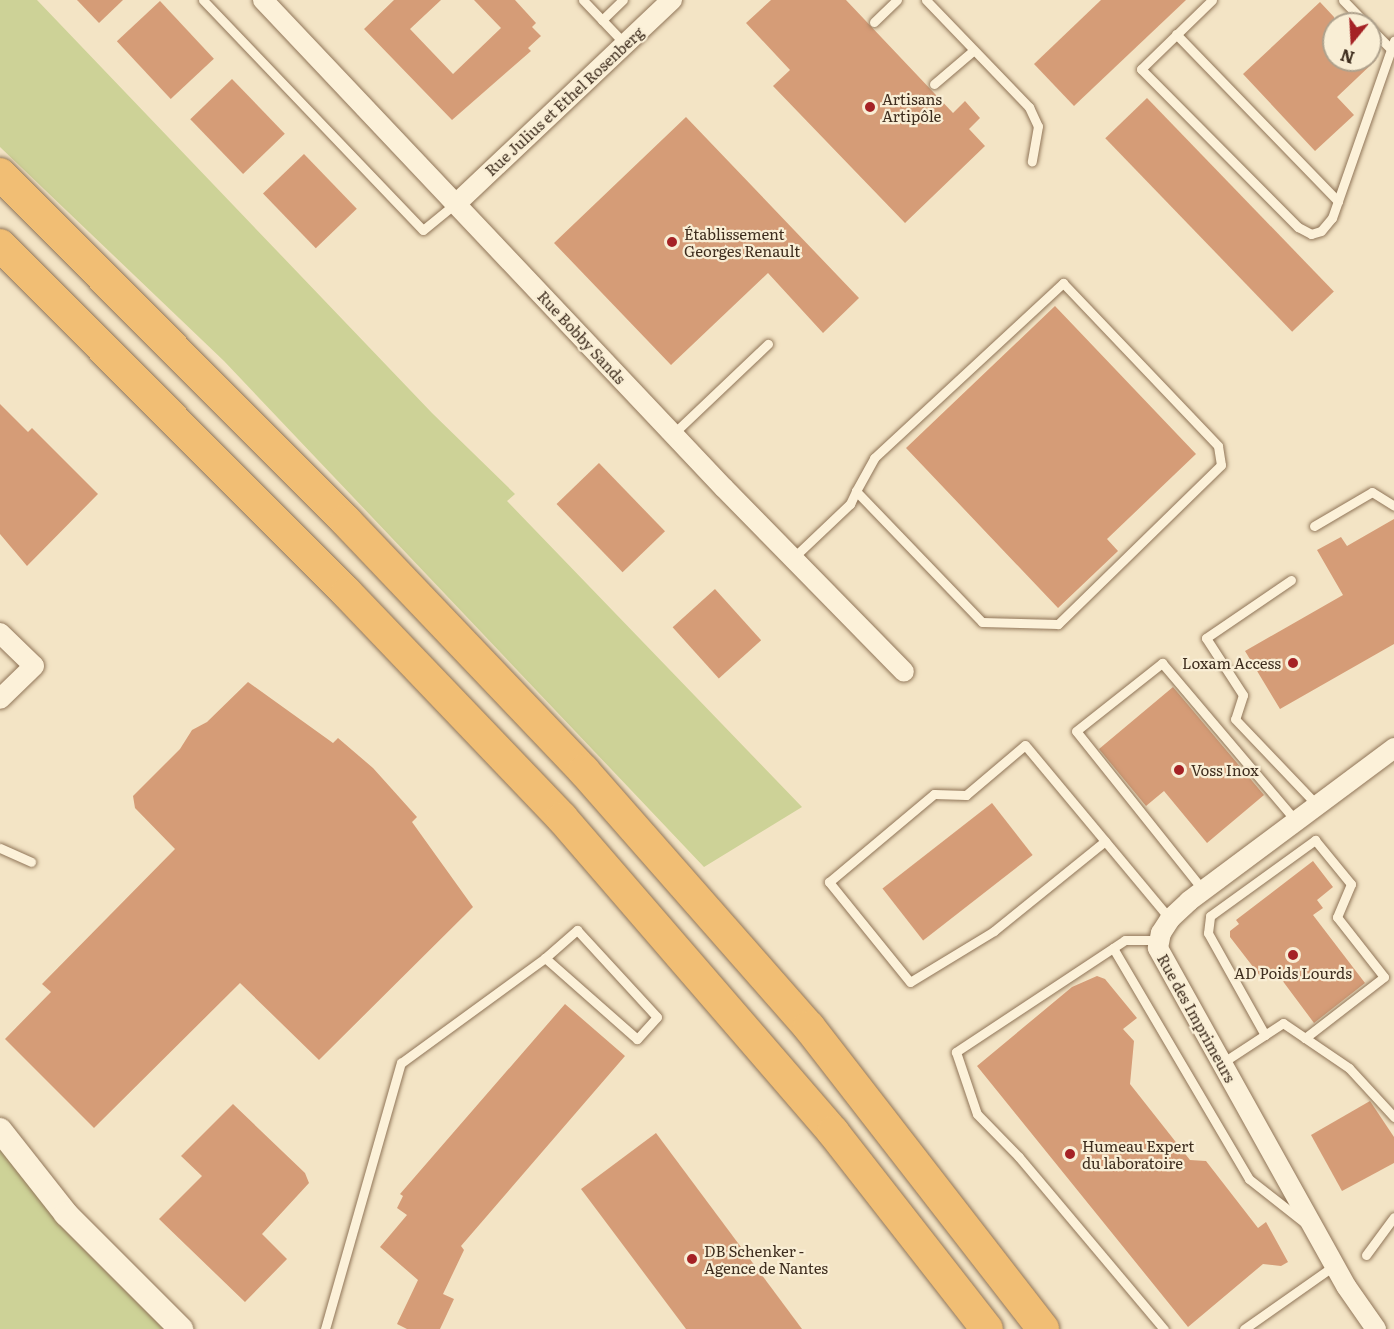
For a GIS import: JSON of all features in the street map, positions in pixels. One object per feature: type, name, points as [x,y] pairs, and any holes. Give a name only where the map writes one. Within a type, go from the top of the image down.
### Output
[{"type":"highway","points":[[0,174],[354,529],[600,788],[816,1035],[1043,1329]]},
{"type":"highway","points":[[0,245],[347,593],[562,818],[782,1071],[987,1329]]},
{"type":"street","name":"Rue Bobby Sands","points":[[263,0],[673,434],[904,672]]},
{"type":"street","name":"Rue Julius et Ethel Rosenberg","points":[[457,203],[672,0]]},
{"type":"street","points":[[0,633],[34,666],[0,699]]},
{"type":"street","name":"Rue des Imprimeurs","points":[[1376,1329],[1335,1265],[1164,961],[1160,940],[1170,919],[1203,890],[1393,746]]},
{"type":"street","points":[[0,1130],[66,1214],[181,1329]]},
{"type":"lane","points":[[203,0],[423,230],[457,203]]},
{"type":"lane","points":[[583,0],[625,44]]},
{"type":"lane","points":[[602,20],[623,0]]},
{"type":"lane","points":[[874,22],[897,0]]},
{"type":"lane","points":[[927,0],[1029,107],[1038,126],[1032,161]]},
{"type":"lane","points":[[1212,0],[1141,69],[1298,227],[1311,234],[1322,231],[1338,201],[1392,45]]},
{"type":"lane","points":[[1343,0],[1354,12]]},
{"type":"lane","points":[[1176,34],[1338,201]]},
{"type":"lane","points":[[934,84],[974,50]]},
{"type":"lane","points":[[793,558],[850,504],[856,491],[874,458],[1063,283],[1218,446],[1221,465],[1058,624],[982,622],[856,491]]},
{"type":"lane","points":[[673,434],[768,344]]},
{"type":"lane","points":[[1314,526],[1372,492],[1394,506]]},
{"type":"lane","points":[[1291,580],[1206,638],[1243,695],[1235,719],[1316,804]]},
{"type":"lane","points":[[1203,890],[1076,731],[1162,663],[1295,820]]},
{"type":"lane","points":[[1105,841],[994,931],[909,982],[829,882],[934,794],[966,795],[1025,745],[1105,841],[1170,919]]},
{"type":"lane","points":[[1265,1035],[1208,933],[1210,916],[1315,840],[1350,884],[1337,917],[1384,977],[1305,1038]]},
{"type":"lane","points":[[0,848],[31,862]]},
{"type":"lane","points":[[325,1329],[401,1063],[545,958],[577,930],[657,1017],[637,1039],[545,958]]},
{"type":"lane","points":[[1160,940],[1125,940],[956,1052],[977,1114],[1019,1157],[1164,1329]]},
{"type":"lane","points":[[1113,948],[1249,1179],[1317,1233]]},
{"type":"lane","points":[[1222,1063],[1283,1023],[1348,1068],[1394,1117]]},
{"type":"lane","points":[[1366,1255],[1394,1216]]},
{"type":"lane","points":[[1244,1329],[1335,1265]]},
{"type":"green space","points":[[0,0],[37,0],[432,413],[515,494],[507,501],[802,807],[704,867],[224,361],[0,147]]},
{"type":"green space","points":[[0,1143],[30,1182],[165,1329],[0,1329]]},
{"type":"building","points":[[77,0],[123,0],[99,23]]},
{"type":"building","points":[[394,0],[441,0],[410,29],[453,74],[501,28],[474,0],[515,0],[536,23],[532,27],[541,36],[528,48],[531,51],[452,120],[364,29]]},
{"type":"building","name":"Artisans Artipôle","points":[[771,0],[846,0],[953,113],[965,101],[980,118],[969,129],[985,146],[905,223],[773,86],[790,70],[746,23]]},
{"type":"building","points":[[1101,0],[1186,0],[1074,106],[1034,64]]},
{"type":"building","points":[[160,1],[214,59],[171,99],[117,41]]},
{"type":"building","points":[[1320,2],[1329,12],[1322,12],[1322,72],[1363,72],[1337,97],[1354,115],[1315,151],[1243,74]]},
{"type":"building","points":[[232,79],[285,134],[243,174],[190,119]]},
{"type":"building","points":[[1147,98],[1334,292],[1292,332],[1105,138]]},
{"type":"building","points":[[686,117],[859,298],[823,333],[768,273],[671,365],[554,243]]},
{"type":"building","points":[[304,154],[357,209],[316,248],[263,194]]},
{"type":"building","points":[[1055,306],[1196,454],[1107,539],[1118,551],[1058,608],[906,448]]},
{"type":"building","points":[[0,404],[28,432],[32,428],[98,494],[27,566],[0,534]]},
{"type":"building","points":[[599,463],[665,531],[623,572],[557,504]]},
{"type":"building","points":[[1394,519],[1394,644],[1280,709],[1245,651],[1343,595],[1317,550],[1341,537],[1347,546]]},
{"type":"building","points":[[715,589],[761,640],[719,678],[673,627]]},
{"type":"building","points":[[248,682],[333,743],[338,738],[373,768],[417,817],[412,822],[473,907],[319,1060],[240,983],[94,1128],[5,1039],[51,992],[42,984],[175,849],[135,808],[133,796],[180,749],[192,730],[207,722]]},
{"type":"building","name":"Voss Inox","points":[[1173,687],[1264,795],[1207,843],[1164,791],[1146,806],[1099,749]]},
{"type":"building","points":[[992,803],[1033,855],[923,941],[882,889]]},
{"type":"building","name":"AD Poids Lourds","points":[[1313,861],[1333,887],[1317,900],[1323,908],[1313,915],[1365,983],[1314,1023],[1276,972],[1264,981],[1230,937],[1230,931],[1239,924],[1236,920]]},
{"type":"building","name":"Humeau Expert du laboratoire","points":[[1097,976],[1105,979],[1137,1018],[1123,1029],[1134,1041],[1130,1084],[1190,1160],[1206,1161],[1258,1228],[1266,1222],[1288,1262],[1281,1266],[1263,1264],[1188,1327],[977,1066],[1072,987]]},
{"type":"building","points":[[565,1004],[625,1056],[461,1246],[464,1250],[443,1294],[454,1299],[440,1329],[407,1329],[397,1324],[418,1280],[380,1247],[407,1215],[397,1208],[403,1196],[400,1194]]},
{"type":"building","points":[[1370,1101],[1394,1137],[1394,1163],[1342,1191],[1311,1135]]},
{"type":"building","points":[[233,1104],[305,1173],[309,1183],[262,1234],[287,1259],[245,1302],[159,1219],[202,1176],[181,1156]]},
{"type":"building","name":"DB Schenker - Agence de Nantes","points":[[656,1133],[802,1329],[686,1329],[581,1189]]},
{"type":"place","name":"Artisans Artipôle","points":[[870,107]]},
{"type":"place","name":"Établissement Georges Renault","points":[[672,242]]},
{"type":"place","name":"Loxam Access","points":[[1293,663]]},
{"type":"place","name":"Voss Inox","points":[[1179,770]]},
{"type":"place","name":"AD Poids Lourds","points":[[1293,955]]},
{"type":"place","name":"Humeau Expert du laboratoire","points":[[1070,1154]]},
{"type":"place","name":"DB Schenker - Agence de Nantes","points":[[692,1259]]}]
